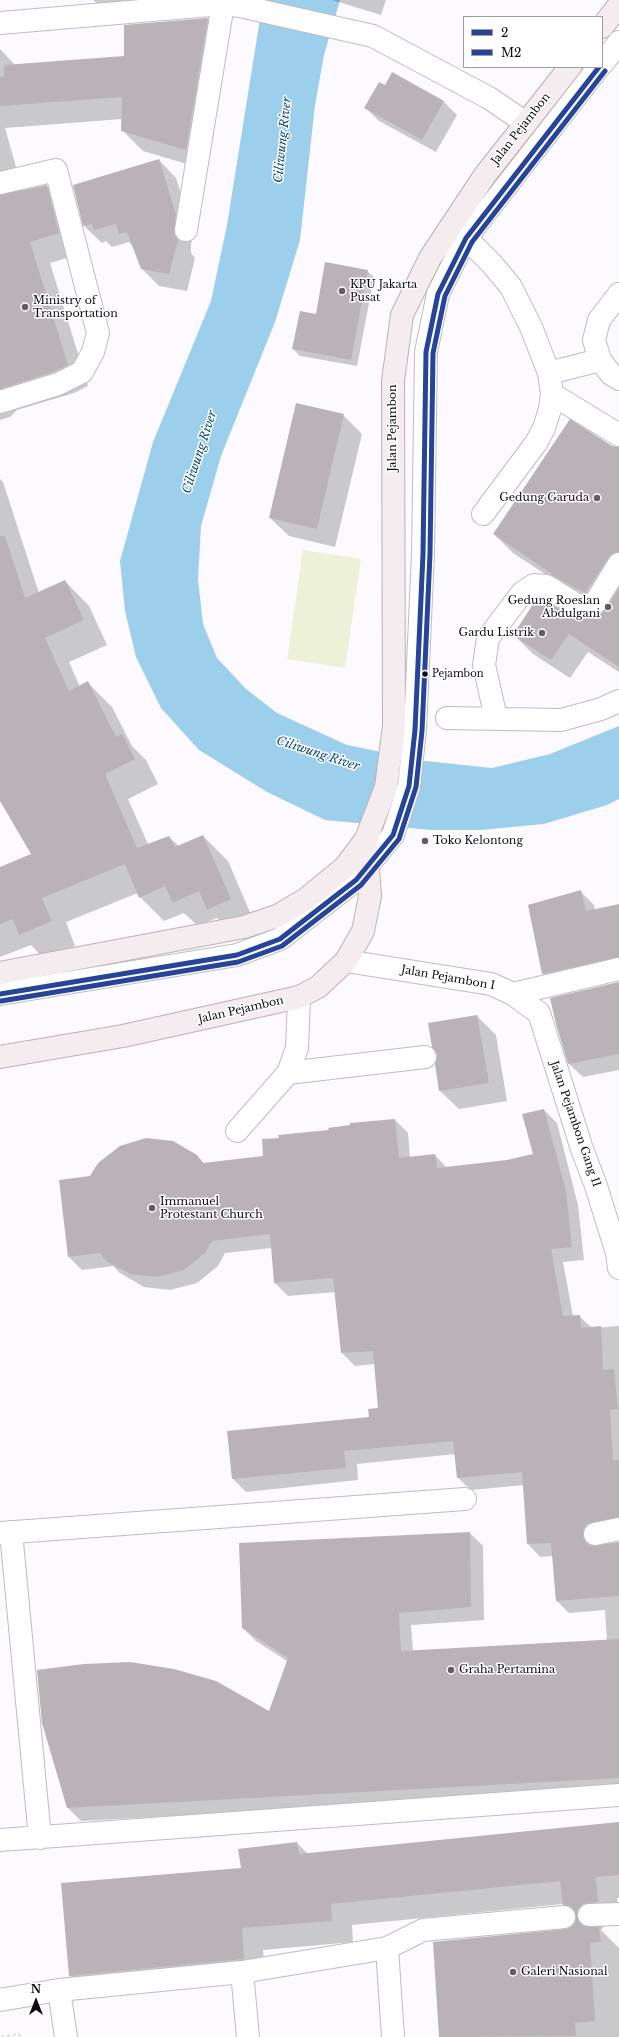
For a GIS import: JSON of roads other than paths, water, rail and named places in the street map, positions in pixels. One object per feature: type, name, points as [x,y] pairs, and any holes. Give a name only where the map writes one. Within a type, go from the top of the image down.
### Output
[{"type":"main road","points":[[603,26],[619,5]]},
{"type":"main road","name":"Jalan Pejambon","points":[[0,973],[244,927],[277,916],[306,898],[346,867],[367,837],[386,787],[394,726],[393,382],[402,315],[430,258],[459,231],[485,175],[569,68]]},
{"type":"main road","name":"Jalan Pejambon","points":[[0,1057],[123,1036],[299,997],[318,987],[346,961],[363,931],[370,896],[367,837]]},
{"type":"street","points":[[186,230],[232,5]]},
{"type":"street","points":[[0,23],[232,5],[373,36],[489,98],[526,123]]},
{"type":"street","points":[[603,63],[619,42]]},
{"type":"street","points":[[0,994],[237,955],[280,939],[356,880],[393,835],[409,786],[415,730],[423,554],[426,352],[438,294],[459,231],[598,68]]},
{"type":"street","points":[[0,183],[56,170],[98,333],[93,352],[82,372],[58,384],[0,402]]},
{"type":"street","points":[[459,231],[492,264],[511,287],[531,327],[550,384],[550,410],[544,428],[536,443],[483,514]]},
{"type":"street","points":[[619,294],[599,320],[594,340],[600,360],[611,374],[619,379]]},
{"type":"street","points":[[550,384],[600,360]]},
{"type":"street","points":[[550,384],[619,435]]},
{"type":"street","points":[[496,718],[484,665],[488,638],[522,593],[534,585],[546,586],[577,605],[586,606],[595,603],[619,564]]},
{"type":"street","points":[[447,718],[561,720],[602,709],[619,701]]},
{"type":"street","name":"Jalan Pejambon I","points":[[346,961],[491,984],[513,994]]},
{"type":"street","points":[[513,994],[619,970]]},
{"type":"street","name":"Jalan Pejambon Gang II","points":[[513,994],[539,1013],[582,1149],[612,1215],[619,1268]]},
{"type":"street","points":[[238,1131],[288,1074],[297,1048],[299,997]]},
{"type":"street","points":[[288,1074],[425,1057]]},
{"type":"street","points":[[40,1838],[6,1533],[465,1499]]},
{"type":"street","points":[[595,1534],[619,1528]]},
{"type":"street","points":[[0,1840],[619,1795]]},
{"type":"street","points":[[589,1915],[619,1914]]},
{"type":"street","points":[[0,2000],[59,1990],[242,1972],[387,1948],[423,1930],[564,1916]]},
{"type":"street","points":[[387,1948],[393,2037]]},
{"type":"street","points":[[242,1972],[248,2037]]},
{"type":"street","points":[[59,1990],[66,2037]]},
{"type":"water","name":"Ciliwung River","points":[[263,0],[340,0],[324,55],[315,105],[300,240],[275,322],[221,456],[201,526],[198,579],[203,624],[217,658],[246,689],[277,713],[347,745],[425,761],[492,768],[550,754],[619,726],[619,799],[607,805],[544,824],[480,830],[431,830],[325,820],[267,792],[199,750],[161,708],[136,657],[125,611],[120,561],[153,442],[211,301],[227,225]]},
{"type":"place","name":"KPU Jakarta Pusat","points":[[342,291]]},
{"type":"place","name":"Ministry of Transportation","points":[[25,307]]},
{"type":"place","name":"Gedung Garuda","points":[[597,498]]},
{"type":"place","name":"Gedung Roeslan Abdulgani","points":[[608,607]]},
{"type":"place","name":"Gardu Listrik","points":[[542,633]]},
{"type":"place","name":"Pejambon","points":[[425,674]]},
{"type":"place","name":"Toko Kelontong","points":[[425,841]]},
{"type":"place","name":"Immanuel Protestant Church","points":[[152,1208]]},
{"type":"place","name":"Graha Pertamina","points":[[451,1670]]},
{"type":"place","name":"Galeri Nasional","points":[[513,1972]]}]
